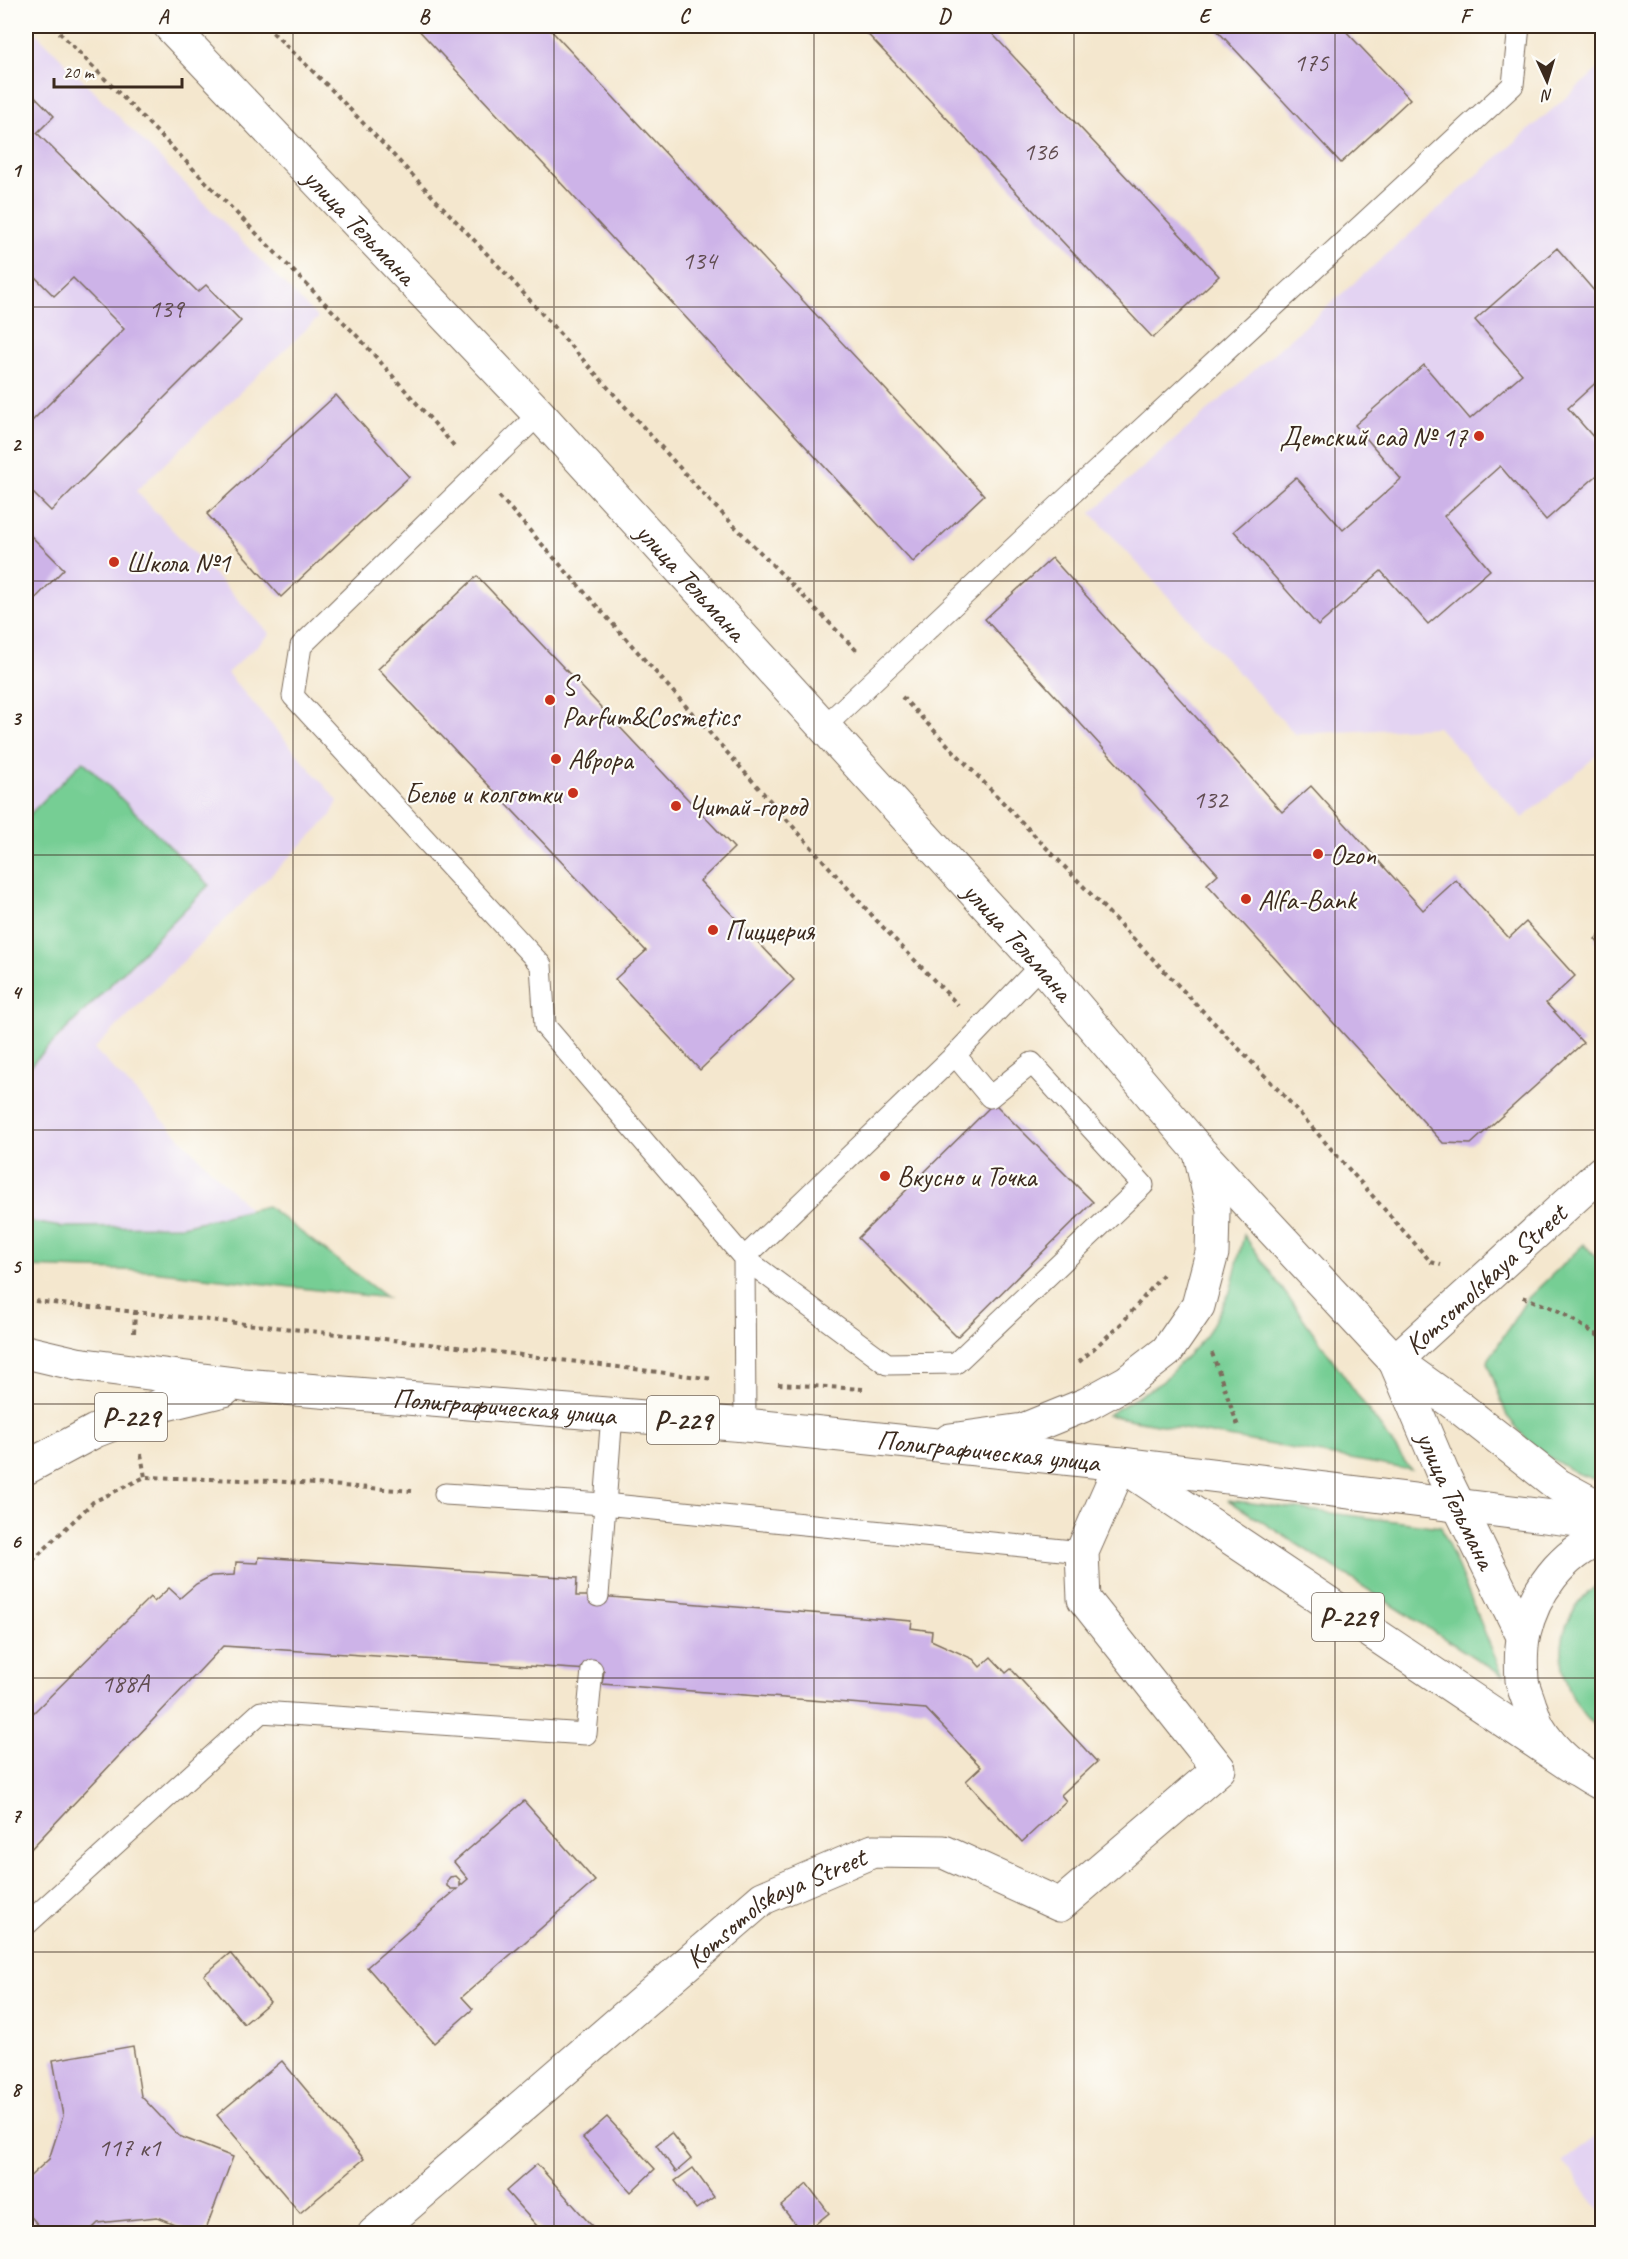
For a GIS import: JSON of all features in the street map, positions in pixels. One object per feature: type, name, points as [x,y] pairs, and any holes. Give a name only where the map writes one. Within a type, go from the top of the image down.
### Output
[{"type":"street","name":"улица Тельмана","points":[[170,26],[539,414],[1041,965],[1200,1152],[1395,1361],[1459,1407],[1558,1485],[1602,1509]]},
{"type":"street","name":"улица Тельмана","points":[[921,1445],[1023,1430],[1087,1404],[1127,1382],[1167,1350],[1198,1306],[1212,1253],[1213,1211],[1200,1152]]},
{"type":"street","name":"Komsomolskaya Street","points":[[1395,1361],[1602,1172]]},
{"type":"street","name":"Полиграфическая улица","points":[[26,1352],[77,1364],[243,1385],[745,1425],[1121,1464],[1602,1523]]},
{"type":"street","name":"улица Тельмана","points":[[1395,1361],[1459,1505],[1523,1636]]},
{"type":"street","name":"Полиграфическая улица","points":[[26,1468],[95,1431],[162,1405],[243,1385]]},
{"type":"street","name":"Komsomolskaya Street","points":[[374,2234],[763,1898],[873,1851],[944,1852],[1060,1905],[1219,1769],[1084,1599],[1082,1552],[1121,1464]]},
{"type":"street","name":"Полиграфическая улица","points":[[1121,1464],[1589,1777]]},
{"type":"street","name":"улица Тельмана","points":[[1589,1777],[1553,1748],[1537,1725],[1522,1682],[1523,1636],[1539,1594],[1562,1564],[1580,1550],[1602,1539]]},
{"type":"lane","points":[[824,728],[1052,512],[1513,85],[1519,26]]},
{"type":"lane","points":[[539,414],[301,646],[293,696],[541,965],[545,1026],[744,1257],[887,1364],[956,1363],[1143,1185],[1032,1063],[990,1097],[955,1055]]},
{"type":"lane","points":[[745,1425],[744,1257],[955,1055],[1041,965]]},
{"type":"lane","points":[[598,1596],[612,1414]]},
{"type":"lane","points":[[445,1494],[604,1504],[1082,1552]]},
{"type":"lane","points":[[26,1924],[261,1712],[586,1734],[592,1670]]},
{"type":"path","points":[[266,26],[328,86],[500,268],[706,497],[880,674],[1287,1099],[1431,1262],[1557,1310],[1602,1338]]},
{"type":"path","points":[[877,921],[923,969]]},
{"type":"path","points":[[1209,1345],[1239,1429]]},
{"type":"path","points":[[26,1567],[93,1502],[145,1477],[273,1481],[445,1494]]},
{"type":"shaded area","name":"Школа №1","points":[[26,26],[29,26],[318,318],[136,491],[270,634],[227,673],[338,801],[330,817],[94,1049],[250,1210],[182,1226],[61,1227],[26,1221]]},
{"type":"shaded area","points":[[1602,66],[1602,751],[1523,818],[1438,727],[1295,734],[1091,513]]},
{"type":"shaded area","points":[[1602,2132],[1602,2212],[1563,2161]]},
{"type":"green space","points":[[83,761],[209,885],[26,1070],[26,818]]},
{"type":"green space","points":[[267,1206],[387,1298],[152,1271],[26,1267],[26,1221],[61,1227],[182,1226]]},
{"type":"green space","points":[[1244,1235],[1411,1470],[1107,1415],[1162,1382],[1206,1336],[1230,1292]]},
{"type":"green space","points":[[1584,1244],[1602,1264],[1602,1482],[1576,1473],[1535,1449],[1507,1416],[1487,1362],[1527,1299]]},
{"type":"green space","points":[[1228,1500],[1441,1527],[1503,1676]]},
{"type":"green space","points":[[1602,1582],[1602,1732],[1585,1716],[1573,1698],[1565,1677],[1562,1656],[1564,1635],[1571,1615],[1584,1597]]},
{"type":"building","points":[[415,26],[547,26],[984,495],[913,562]]},
{"type":"building","points":[[860,26],[985,26],[1219,276],[1153,338]]},
{"type":"building","points":[[1213,26],[1341,26],[1410,99],[1341,163]]},
{"type":"building","points":[[26,87],[54,116],[37,133],[198,292],[206,285],[241,321],[51,511],[26,486],[26,427],[124,329],[73,278],[54,296],[26,268]]},
{"type":"building","name":"Детский сад № 17","points":[[1557,248],[1602,300],[1602,377],[1568,408],[1602,447],[1602,471],[1546,520],[1500,466],[1444,516],[1490,570],[1428,624],[1381,571],[1318,626],[1234,531],[1296,477],[1343,530],[1401,479],[1355,425],[1424,365],[1470,419],[1522,374],[1475,320]]},
{"type":"building","points":[[336,395],[409,477],[281,597],[207,514]]},
{"type":"building","points":[[26,531],[64,569],[26,608]]},
{"type":"building","points":[[1052,558],[1282,812],[1311,786],[1423,910],[1456,880],[1509,938],[1526,922],[1575,976],[1546,1003],[1583,1043],[1471,1144],[1443,1143],[1207,884],[1218,874],[985,619]]},
{"type":"building","name":"Аврора","points":[[477,576],[734,848],[700,881],[794,980],[700,1070],[615,979],[646,951],[378,669]]},
{"type":"building","points":[[1602,932],[1602,948],[1595,939]]},
{"type":"building","points":[[994,1103],[1093,1202],[957,1337],[858,1238]]},
{"type":"building","points":[[259,1557],[577,1578],[576,1596],[912,1621],[911,1628],[932,1631],[931,1640],[973,1659],[980,1667],[991,1657],[1006,1673],[1011,1669],[1097,1762],[1061,1795],[1066,1801],[1022,1842],[966,1781],[981,1767],[926,1709],[602,1684],[604,1671],[223,1646],[26,1854],[26,1720],[150,1597],[154,1602],[169,1588],[180,1598],[196,1584],[211,1576],[235,1575],[236,1562],[258,1563]]},
{"type":"building","points":[[524,1801],[595,1881],[462,1997],[473,2009],[434,2043],[367,1967],[457,1889],[447,1886],[450,1877],[456,1876],[460,1880],[460,1886],[468,1879],[454,1862]]},
{"type":"building","points":[[230,1953],[270,2002],[244,2024],[204,1975]]},
{"type":"building","points":[[133,2046],[141,2096],[179,2136],[233,2157],[204,2234],[157,2217],[98,2223],[87,2234],[46,2234],[26,2211],[26,2180],[49,2159],[63,2116],[53,2060]]},
{"type":"building","points":[[282,2061],[364,2159],[300,2213],[217,2115]]},
{"type":"building","points":[[607,2117],[655,2169],[631,2192],[583,2138]]},
{"type":"building","points":[[671,2133],[691,2159],[676,2172],[656,2145]]},
{"type":"building","points":[[537,2164],[599,2234],[544,2234],[506,2191]]},
{"type":"building","points":[[693,2168],[714,2197],[696,2209],[675,2181]]},
{"type":"building","points":[[807,2184],[829,2213],[803,2234],[781,2206]]},
{"type":"place","name":"Детский сад № 17","points":[[1479,436]]},
{"type":"place","name":"Школа №1","points":[[114,562]]},
{"type":"place","name":"S Parfum&Cosmetics","points":[[550,700]]},
{"type":"place","name":"Аврора","points":[[556,759]]},
{"type":"place","name":"Белье и колготки","points":[[573,793]]},
{"type":"place","name":"Читай-город","points":[[676,806]]},
{"type":"place","name":"Ozon","points":[[1318,854]]},
{"type":"place","name":"Alfa-Bank","points":[[1246,899]]},
{"type":"place","name":"Пиццерия","points":[[713,930]]},
{"type":"place","name":"Вкусно и Точка","points":[[885,1176]]}]
